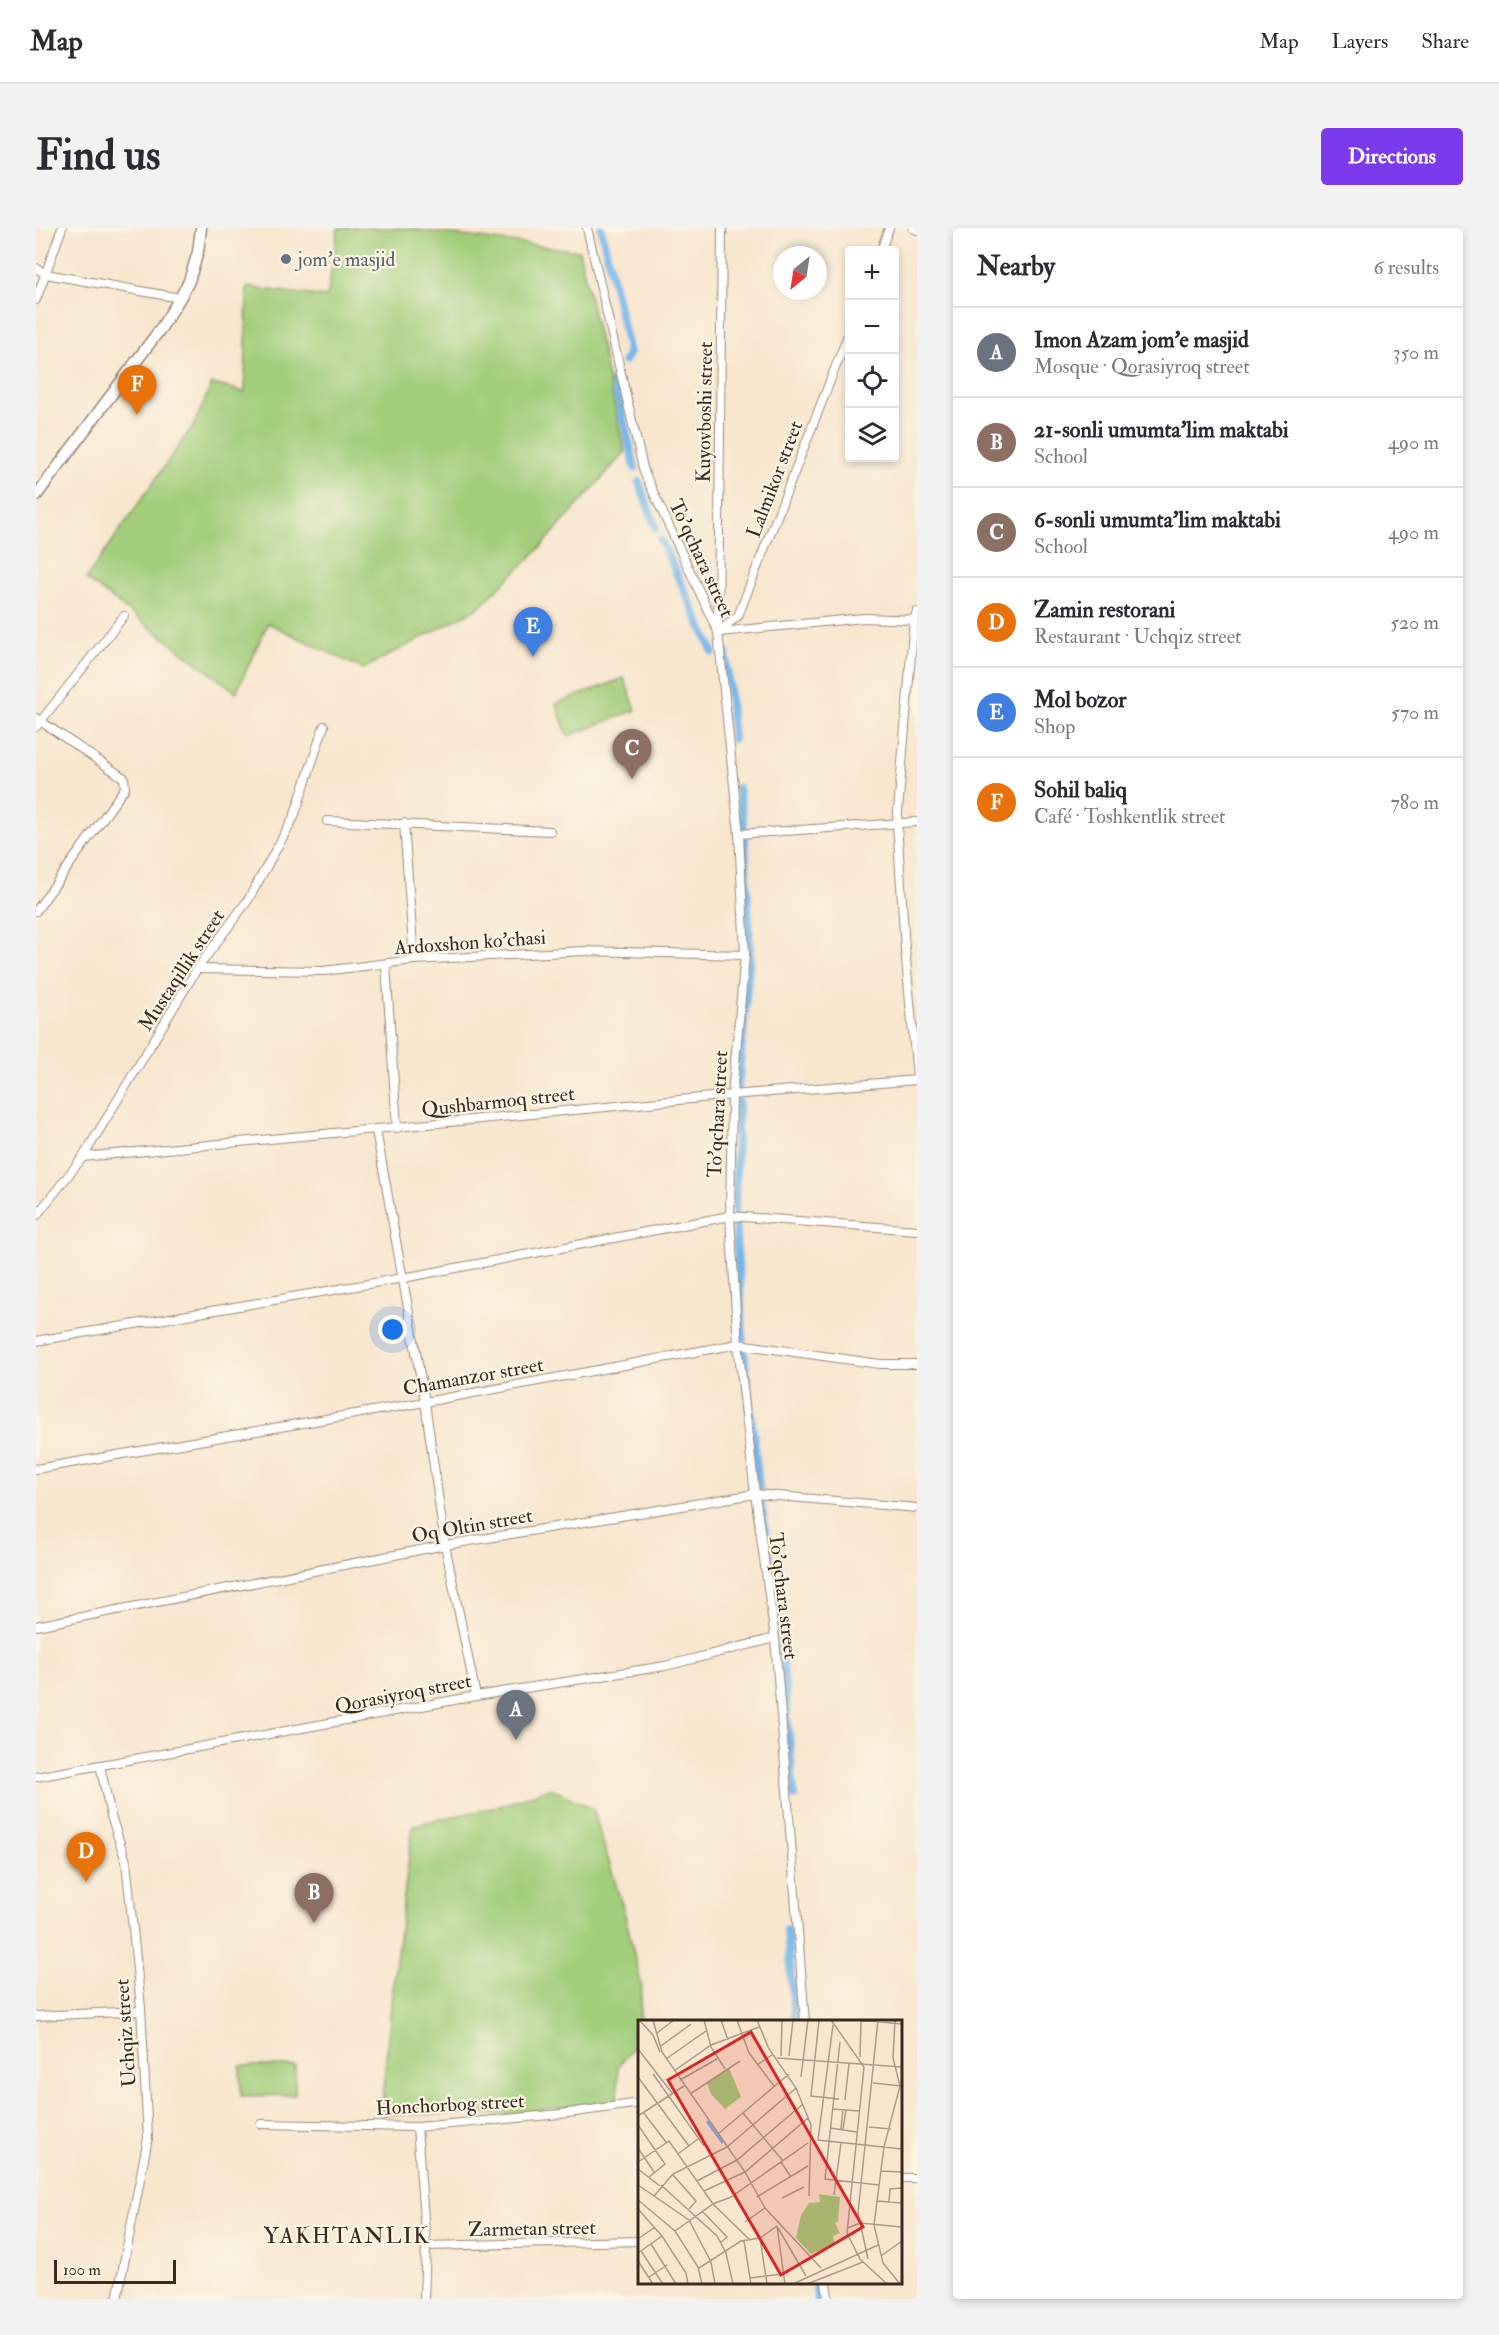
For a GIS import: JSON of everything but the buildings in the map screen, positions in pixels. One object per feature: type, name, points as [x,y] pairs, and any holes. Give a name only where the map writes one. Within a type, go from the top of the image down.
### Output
[{"type":"main road","points":[[36,496],[180,298],[198,252],[201,228]]},
{"type":"street","points":[[36,300],[62,228]]},
{"type":"street","name":"To'qchara street","points":[[587,228],[644,472],[718,632],[739,834],[746,955],[732,1095],[730,1216],[738,1344],[754,1494],[775,1638],[805,2020]]},
{"type":"street","name":"Kuyovboshi street","points":[[718,632],[722,228]]},
{"type":"street","points":[[883,246],[890,228]]},
{"type":"street","points":[[36,268],[46,274],[180,298]]},
{"type":"street","name":"Lalmikor street","points":[[718,632],[738,616],[845,340]]},
{"type":"street","points":[[36,911],[125,788],[124,778],[38,722],[124,616]]},
{"type":"street","points":[[718,632],[864,618],[916,617],[897,823],[905,949],[917,1078]]},
{"type":"street","name":"Mustaqillik street","points":[[36,1216],[83,1157],[197,969],[248,900],[294,817],[324,726]]},
{"type":"street","points":[[327,821],[550,831]]},
{"type":"street","points":[[739,834],[917,822]]},
{"type":"street","points":[[404,823],[414,960]]},
{"type":"street","name":"Ardoxshon ko'chasi","points":[[197,969],[323,971],[414,960],[584,951],[746,955]]},
{"type":"street","points":[[386,965],[397,1128]]},
{"type":"street","name":"Qushbarmoq street","points":[[83,1157],[917,1078]]},
{"type":"street","points":[[376,1130],[425,1402],[446,1545],[476,1696]]},
{"type":"street","points":[[36,1341],[403,1278],[730,1216],[917,1230]]},
{"type":"street","name":"Chamanzor street","points":[[36,1469],[425,1402],[738,1344],[880,1364],[917,1364]]},
{"type":"street","name":"Oq Oltin street","points":[[36,1626],[446,1545],[754,1494],[917,1508]]},
{"type":"street","name":"Qorasiyroq street","points":[[36,1777],[476,1696],[665,1666],[775,1638]]},
{"type":"street","name":"Uchqiz street","points":[[100,1765],[111,1816],[126,1861],[141,2011],[148,2138],[117,2299]]},
{"type":"street","points":[[36,2016],[141,2011]]},
{"type":"street","name":"Honchorbog street","points":[[261,2124],[417,2127],[561,2114],[638,2103]]},
{"type":"street","points":[[417,2127],[426,2246],[424,2299]]},
{"type":"street","name":"Zarmetan street","points":[[426,2246],[638,2241]]},
{"type":"street","points":[[826,2284],[828,2299]]},
{"type":"green space","points":[[338,228],[403,228],[579,251],[625,452],[541,547],[478,608],[363,669],[268,623],[236,692],[86,579],[191,431],[212,384],[245,392],[247,287],[327,297]]},
{"type":"green space","points":[[624,678],[636,710],[568,736],[556,704]]},
{"type":"green space","points":[[551,1788],[593,1809],[625,1915],[642,1988],[637,2041],[618,2067],[618,2100],[508,2114],[381,2114],[392,1993],[413,1825],[497,1807]]},
{"type":"green space","points":[[240,2066],[295,2066],[295,2095],[241,2096]]},
{"type":"waterway","points":[[601,228],[629,353],[624,361]]},
{"type":"waterway","points":[[615,378],[635,468]]},
{"type":"waterway","points":[[639,482],[656,528]]},
{"type":"waterway","points":[[661,540],[713,652]]},
{"type":"waterway","points":[[726,653],[733,739]]},
{"type":"waterway","points":[[738,788],[744,827]]},
{"type":"waterway","points":[[738,1088],[750,952],[745,840]]},
{"type":"waterway","points":[[735,1210],[738,1102]]},
{"type":"waterway","points":[[735,1218],[743,1338]]},
{"type":"waterway","points":[[744,1352],[759,1488]]},
{"type":"waterway","points":[[761,1501],[779,1619],[794,1796]]},
{"type":"waterway","points":[[787,1929],[795,2020]]},
{"type":"waterway","points":[[816,2284],[817,2299]]},
{"type":"place","name":"jom'e masjid","points":[[286,259]]},
{"type":"place","name":"Sohil baliq","points":[[137,415]]},
{"type":"place","name":"Mol bozor","points":[[533,657]]},
{"type":"place","name":"6-sonli umumta'lim maktabi","points":[[632,779]]},
{"type":"place","name":"Imon Azam jom'e masjid","points":[[516,1740]]},
{"type":"place","name":"Zamin restorani","points":[[86,1882]]},
{"type":"place","name":"21-sonli umumta'lim maktabi","points":[[314,1923]]},
{"type":"district","name":"YAKHTANLIK","points":[[347,2235]]}]
